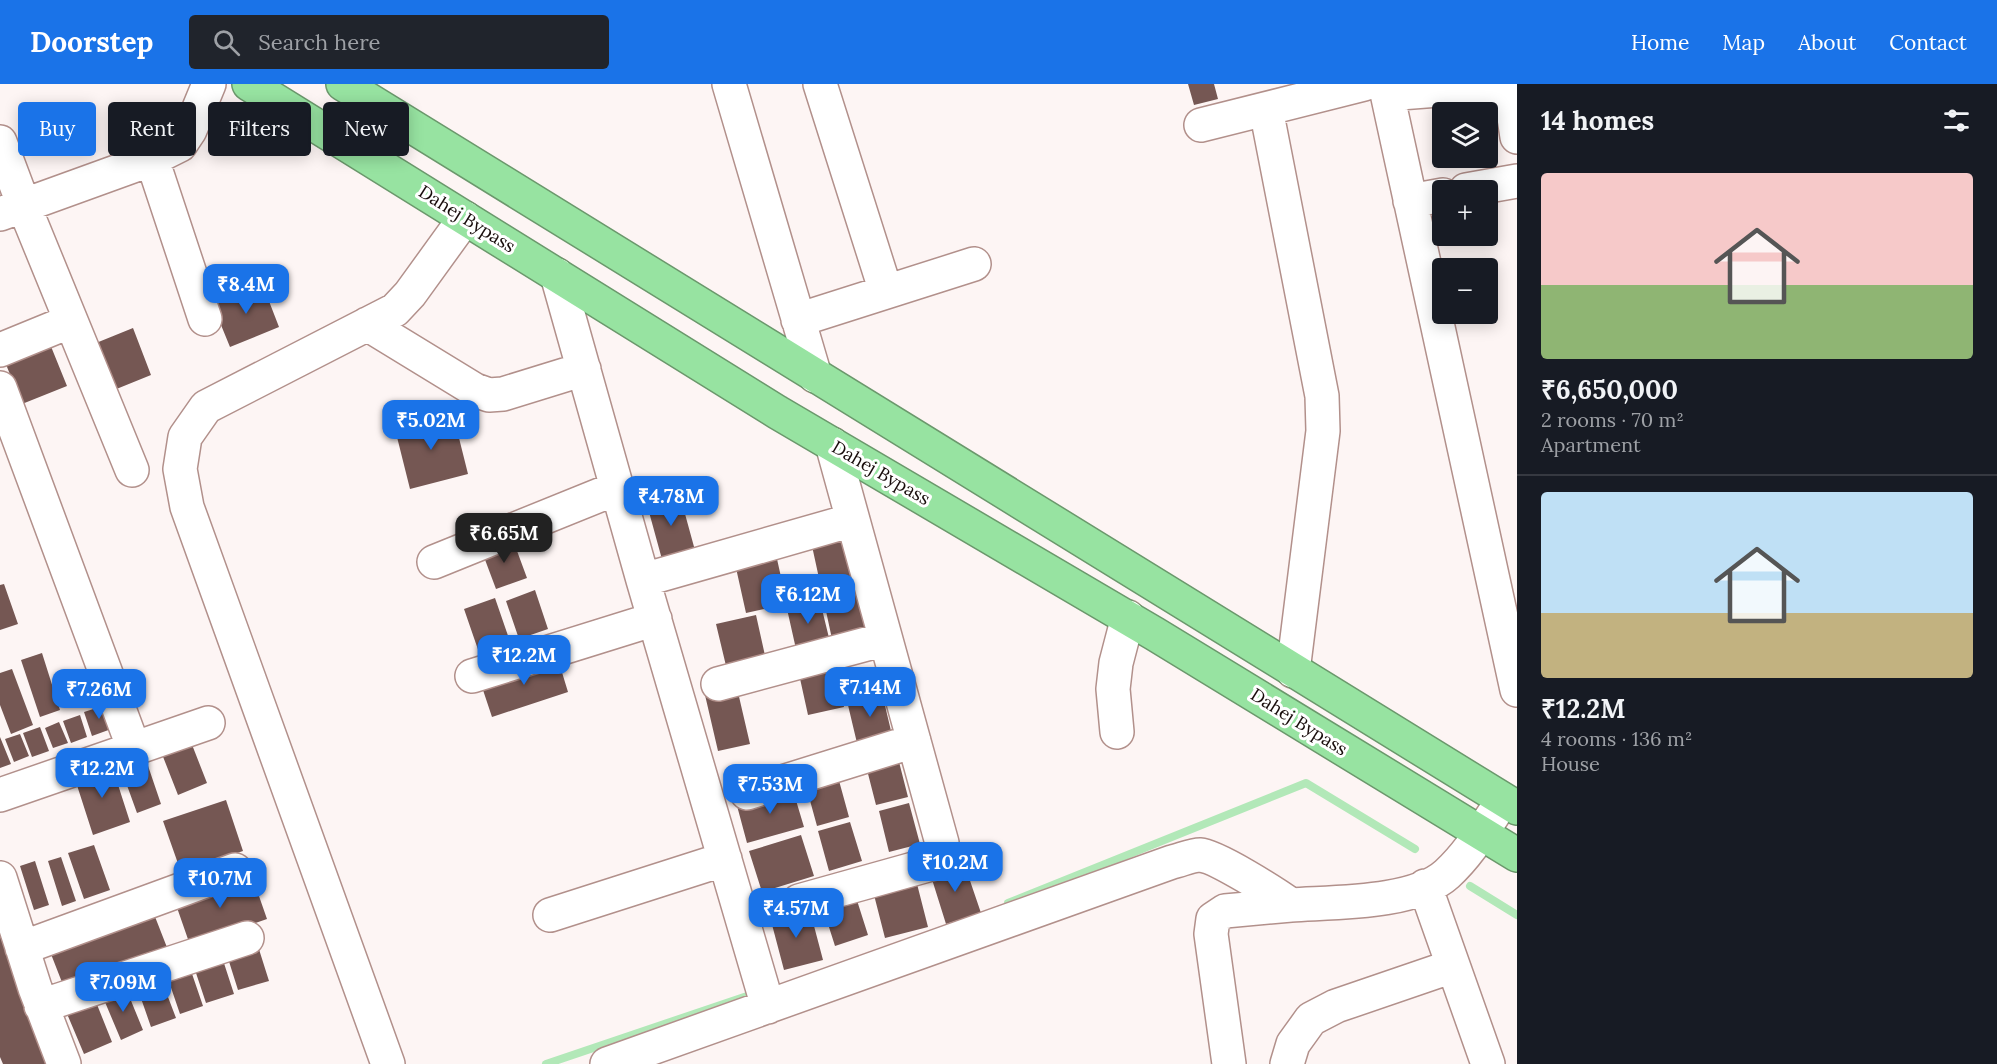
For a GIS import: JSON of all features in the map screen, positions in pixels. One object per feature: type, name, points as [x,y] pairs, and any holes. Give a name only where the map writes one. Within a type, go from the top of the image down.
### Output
[{"type":"highway","name":"Dahej Bypass","points":[[249,84],[832,444],[1128,617],[1517,855]]},
{"type":"highway","points":[[343,84],[1510,804]]},
{"type":"street","points":[[12,210],[152,159],[180,145],[190,130],[209,84]]},
{"type":"street","points":[[729,84],[815,376]]},
{"type":"street","points":[[820,84],[886,292]]},
{"type":"street","points":[[1201,125],[1266,109],[1379,87],[1516,84]]},
{"type":"street","points":[[1509,85],[1517,136]]},
{"type":"street","points":[[1379,87],[1410,201],[1517,690]]},
{"type":"street","points":[[1266,109],[1322,396],[1323,431],[1293,671]]},
{"type":"street","points":[[0,142],[12,210],[71,321],[132,470]]},
{"type":"street","points":[[152,159],[205,318]]},
{"type":"street","points":[[1498,184],[1517,181]]},
{"type":"street","points":[[1410,201],[1432,197]]},
{"type":"street","points":[[388,1064],[187,507],[180,469],[185,437],[206,407],[395,310],[410,294],[465,218]]},
{"type":"street","points":[[798,320],[974,264]]},
{"type":"street","points":[[557,275],[643,580],[768,1006]]},
{"type":"street","points":[[0,350],[71,321]]},
{"type":"street","points":[[368,324],[475,390],[489,395],[503,394],[584,369]]},
{"type":"street","points":[[0,388],[134,749]]},
{"type":"street","points":[[799,901],[935,862],[942,854],[942,843],[832,444]]},
{"type":"street","points":[[434,562],[617,488]]},
{"type":"street","points":[[643,580],[853,520]]},
{"type":"street","points":[[1117,732],[1113,689],[1116,663],[1128,617]]},
{"type":"street","points":[[472,676],[655,619]]},
{"type":"street","points":[[718,684],[885,639]]},
{"type":"street","points":[[0,795],[208,723]]},
{"type":"street","points":[[747,794],[914,741]]},
{"type":"street","points":[[1229,1064],[1211,934],[1214,919],[1225,911],[1398,897],[1445,876],[1510,804]]},
{"type":"street","points":[[607,1064],[1172,862],[1200,855],[1226,866],[1291,905]]},
{"type":"street","points":[[550,915],[724,859]]},
{"type":"street","points":[[22,948],[235,870]]},
{"type":"street","points":[[0,878],[41,1006],[64,1064]]},
{"type":"street","points":[[1425,886],[1488,1064]]},
{"type":"street","points":[[41,1006],[247,938]]},
{"type":"street","points":[[1287,1064],[1293,1044],[1311,1019],[1336,1006],[1454,966]]},
{"type":"building","points":[[1188,84],[1214,84],[1218,99],[1194,105]]},
{"type":"building","points":[[262,283],[279,327],[230,347],[212,303]]},
{"type":"building","points":[[133,328],[151,375],[114,390],[96,343]]},
{"type":"building","points":[[50,344],[67,386],[22,404],[5,362]]},
{"type":"building","points":[[453,414],[468,474],[410,489],[395,429]]},
{"type":"building","points":[[679,492],[696,554],[663,563],[646,501]]},
{"type":"building","points":[[847,538],[858,583],[822,592],[812,546]]},
{"type":"building","points":[[513,540],[527,578],[496,589],[481,549]]},
{"type":"building","points":[[777,559],[787,604],[746,613],[736,568]]},
{"type":"building","points":[[4,584],[18,624],[0,630],[0,585]]},
{"type":"building","points":[[860,589],[869,630],[832,639],[823,597]]},
{"type":"building","points":[[535,590],[548,629],[519,639],[506,601]]},
{"type":"building","points":[[495,598],[515,656],[484,667],[464,609]]},
{"type":"building","points":[[820,601],[830,642],[796,649],[787,609]]},
{"type":"building","points":[[756,615],[766,660],[727,670],[716,624]]},
{"type":"building","points":[[42,653],[60,710],[40,717],[21,660]]},
{"type":"building","points":[[557,656],[568,692],[492,717],[480,681]]},
{"type":"building","points":[[835,665],[844,707],[808,715],[799,674]]},
{"type":"building","points":[[12,669],[33,725],[11,734],[0,705],[0,673]]},
{"type":"building","points":[[737,688],[750,744],[718,751],[705,695]]},
{"type":"building","points":[[882,693],[892,735],[857,743],[847,701]]},
{"type":"building","points":[[106,705],[114,728],[92,736],[84,712]]},
{"type":"building","points":[[80,715],[87,737],[71,743],[63,721]]},
{"type":"building","points":[[59,722],[68,743],[53,748],[45,728]]},
{"type":"building","points":[[40,727],[49,751],[32,757],[23,733]]},
{"type":"building","points":[[20,734],[29,756],[14,762],[5,739]]},
{"type":"building","points":[[0,737],[11,764],[0,768]]},
{"type":"building","points":[[189,737],[207,783],[178,795],[160,749]]},
{"type":"building","points":[[897,754],[908,797],[876,805],[865,762]]},
{"type":"building","points":[[145,757],[161,804],[137,813],[120,766]]},
{"type":"building","points":[[111,763],[130,822],[93,835],[74,776]]},
{"type":"building","points":[[838,777],[849,817],[817,826],[806,786]]},
{"type":"building","points":[[792,787],[804,827],[747,843],[736,802]]},
{"type":"building","points":[[226,800],[243,851],[181,872],[163,821]]},
{"type":"building","points":[[909,803],[920,844],[889,852],[879,811]]},
{"type":"building","points":[[850,822],[862,861],[829,871],[818,831]]},
{"type":"building","points":[[801,835],[814,876],[762,892],[749,851]]},
{"type":"building","points":[[94,845],[110,890],[84,899],[68,853]]},
{"type":"building","points":[[61,857],[76,901],[62,906],[48,861]]},
{"type":"building","points":[[35,861],[49,905],[34,910],[20,866]]},
{"type":"building","points":[[964,863],[981,913],[946,924],[930,873]]},
{"type":"building","points":[[251,873],[267,919],[190,945],[174,899]]},
{"type":"building","points":[[916,880],[928,927],[885,938],[873,891]]},
{"type":"building","points":[[854,891],[868,935],[835,946],[821,902]]},
{"type":"building","points":[[809,907],[823,960],[784,970],[770,917]]},
{"type":"building","points":[[152,909],[168,950],[65,990],[49,949]]},
{"type":"building","points":[[0,936],[47,1064],[3,1064],[0,1057]]},
{"type":"building","points":[[257,943],[269,981],[238,990],[226,952]]},
{"type":"building","points":[[221,954],[234,994],[206,1003],[193,964]]},
{"type":"building","points":[[189,965],[203,1006],[180,1014],[166,973]]},
{"type":"building","points":[[160,976],[176,1018],[151,1027],[136,984]]},
{"type":"building","points":[[125,986],[143,1030],[121,1040],[102,995]]},
{"type":"building","points":[[94,997],[112,1042],[84,1054],[65,1009]]},
{"type":"waterway","points":[[1008,903],[1306,783],[1415,849]]},
{"type":"waterway","points":[[1470,886],[1517,915]]},
{"type":"waterway","points":[[546,1064],[753,994]]}]
